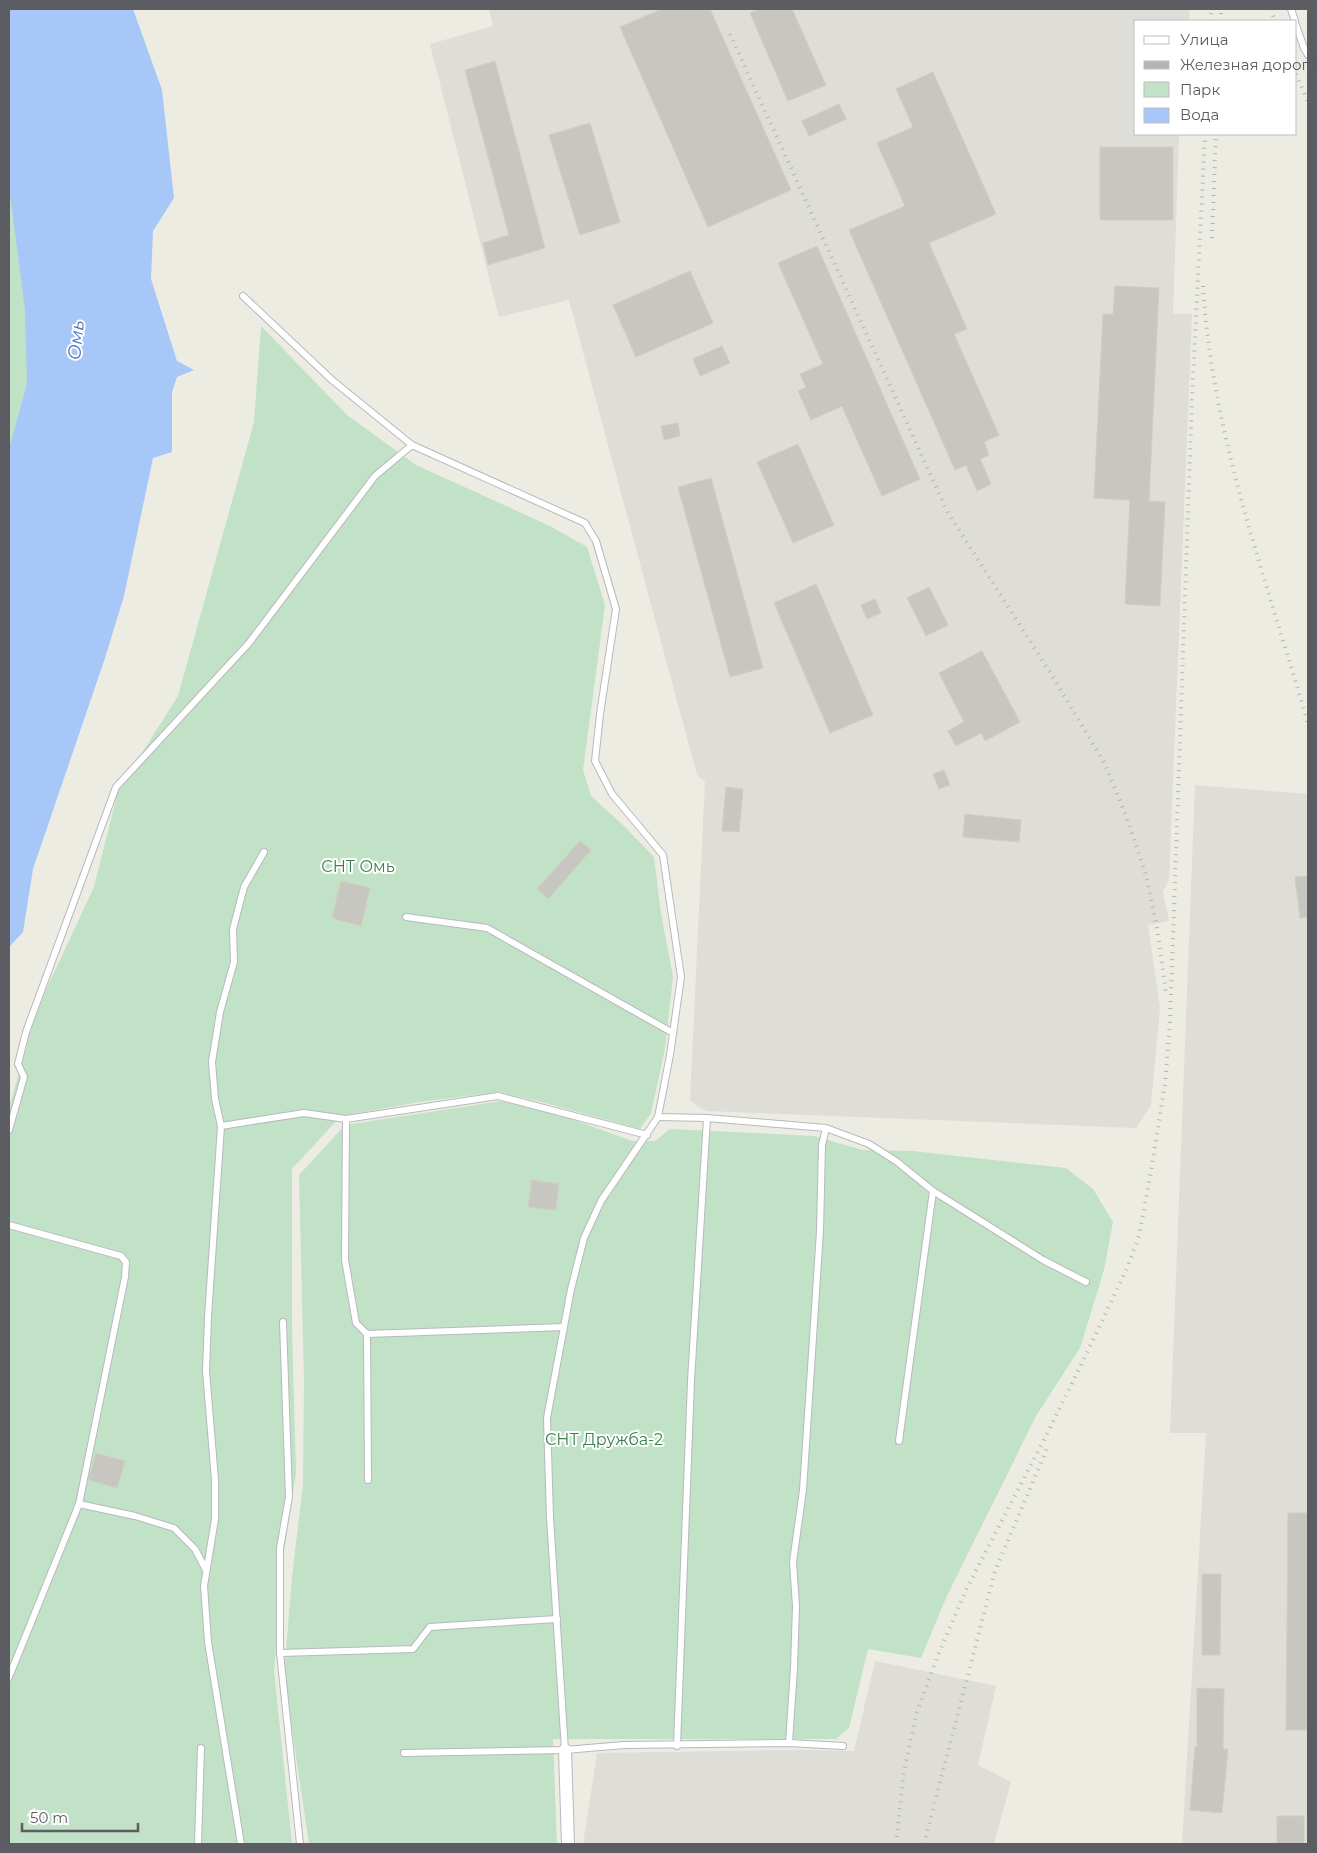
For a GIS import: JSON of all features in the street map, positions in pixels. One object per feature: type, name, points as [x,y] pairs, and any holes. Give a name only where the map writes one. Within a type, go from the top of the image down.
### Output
[{"type":"street","points":[[565,1750],[568,1844]]},
{"type":"lane","points":[[1297,29],[1308,54]]},
{"type":"lane","points":[[242,296],[332,380],[412,445],[585,523],[596,541],[616,609],[595,761],[612,794],[664,854],[668,898],[681,976],[658,1117],[601,1201],[584,1238],[571,1290],[547,1418],[550,1518],[565,1750]]},
{"type":"lane","points":[[9,1130],[24,1077],[18,1064],[26,1032],[116,787],[249,643],[375,476],[412,445]]},
{"type":"lane","points":[[241,1844],[208,1642],[204,1586],[215,1519],[206,1371],[221,1126],[215,1099],[212,1062],[220,1012],[234,962],[233,929],[244,887],[264,852]]},
{"type":"lane","points":[[406,917],[487,928],[673,1033]]},
{"type":"lane","points":[[221,1126],[304,1113],[346,1119],[498,1096],[647,1135]]},
{"type":"lane","points":[[658,1117],[706,1118],[826,1128],[869,1144],[896,1161],[933,1191],[1043,1260],[1086,1282]]},
{"type":"lane","points":[[677,1746],[691,1381],[706,1118]]},
{"type":"lane","points":[[346,1119],[344,1260],[356,1323],[367,1334],[368,1480]]},
{"type":"lane","points":[[789,1743],[796,1606],[793,1562],[803,1490],[820,1231],[822,1145],[826,1128]]},
{"type":"lane","points":[[899,1441],[933,1191]]},
{"type":"lane","points":[[9,1225],[121,1256],[126,1262],[125,1277],[79,1504],[9,1677]]},
{"type":"lane","points":[[283,1322],[289,1498],[280,1548],[280,1653],[300,1844]]},
{"type":"lane","points":[[367,1334],[564,1328]]},
{"type":"lane","points":[[79,1504],[135,1516],[174,1528],[196,1549],[206,1571]]},
{"type":"lane","points":[[280,1653],[413,1650],[430,1627],[557,1619]]},
{"type":"lane","points":[[404,1753],[565,1750],[624,1745],[677,1746],[789,1743],[843,1746]]},
{"type":"lane","points":[[198,1844],[201,1748]]},
{"type":"shaded area","points":[[489,9],[1190,9],[1189,20],[1134,20],[1134,135],[1179,135],[1173,314],[1192,314],[1169,879],[1163,892],[1169,921],[1148,925],[1160,1008],[1151,1105],[1136,1128],[707,1111],[690,1100],[705,782],[697,775],[569,300],[499,317],[430,44],[493,26]]},
{"type":"shaded area","points":[[1195,785],[1308,794],[1308,1844],[1182,1844],[1206,1433],[1170,1433]]},
{"type":"shaded area","points":[[875,1661],[996,1686],[978,1765],[1011,1782],[994,1844],[583,1844],[597,1753],[854,1751]]},
{"type":"green space","points":[[9,88],[37,370],[9,502]]},
{"type":"green space","name":"СНТ Омь","points":[[261,326],[347,415],[416,465],[550,526],[587,547],[605,605],[583,770],[591,796],[654,857],[661,913],[673,977],[665,1049],[651,1113],[640,1129],[498,1092],[420,1102],[341,1116],[292,1169],[292,1326],[296,1473],[284,1552],[274,1671],[292,1844],[9,1844],[9,1108],[37,1009],[94,887],[118,791],[178,696],[254,422]]},
{"type":"green space","name":"СНТ Дружба-2","points":[[501,1101],[558,1114],[632,1141],[655,1141],[670,1129],[814,1136],[862,1150],[913,1151],[1066,1168],[1093,1189],[1113,1222],[1104,1270],[1080,1348],[1036,1416],[946,1598],[921,1658],[868,1649],[849,1728],[836,1739],[553,1739],[557,1844],[309,1844],[284,1675],[292,1577],[303,1484],[304,1380],[299,1175],[345,1125]]},
{"type":"water","name":"Омь","points":[[9,9],[133,9],[162,90],[174,198],[153,231],[151,279],[177,361],[194,370],[177,377],[172,392],[172,452],[153,458],[124,596],[105,658],[33,869],[23,932],[9,947],[9,449],[27,384],[25,310],[9,186]]},
{"type":"building","points":[[662,9],[710,9],[791,190],[708,227],[620,27]]},
{"type":"building","points":[[760,9],[792,9],[826,85],[788,101],[750,13]]},
{"type":"building","points":[[495,61],[545,248],[488,265],[483,243],[509,235],[465,70]]},
{"type":"building","points":[[933,72],[996,214],[929,243],[967,329],[954,334],[999,435],[984,442],[989,455],[980,459],[991,484],[977,491],[966,465],[955,470],[849,230],[905,206],[877,143],[913,127],[896,89]]},
{"type":"building","points":[[839,104],[846,119],[809,136],[802,121]]},
{"type":"building","points":[[590,123],[620,222],[580,235],[549,135]]},
{"type":"building","points":[[1100,147],[1173,147],[1173,220],[1100,220]]},
{"type":"building","points":[[817,246],[920,479],[882,496],[842,406],[811,420],[798,391],[806,387],[800,374],[823,364],[778,263]]},
{"type":"building","points":[[690,271],[713,323],[636,357],[613,305]]},
{"type":"building","points":[[1115,286],[1159,288],[1149,501],[1165,502],[1160,606],[1125,604],[1130,500],[1094,498],[1103,314],[1113,314]]},
{"type":"building","points":[[722,346],[730,363],[700,376],[693,359]]},
{"type":"building","points":[[678,423],[680,436],[664,440],[661,426]]},
{"type":"building","points":[[798,444],[834,525],[793,543],[757,462]]},
{"type":"building","points":[[711,478],[763,668],[730,677],[678,487]]},
{"type":"building","points":[[816,584],[873,715],[830,733],[774,603]]},
{"type":"building","points":[[929,587],[948,625],[926,636],[907,598]]},
{"type":"building","points":[[875,599],[881,613],[867,619],[861,605]]},
{"type":"building","points":[[982,651],[1020,722],[985,741],[981,733],[956,746],[948,731],[964,722],[939,673]]},
{"type":"building","points":[[944,770],[950,785],[939,789],[933,774]]},
{"type":"building","points":[[726,787],[743,789],[739,832],[722,831]]},
{"type":"building","points":[[965,814],[1021,820],[1019,842],[963,837]]},
{"type":"building","points":[[580,841],[591,850],[548,899],[537,889]]},
{"type":"building","points":[[1308,876],[1308,917],[1300,918],[1295,877]]},
{"type":"building","points":[[341,881],[370,888],[361,926],[332,918]]},
{"type":"building","points":[[532,1180],[559,1184],[556,1210],[528,1207]]},
{"type":"building","points":[[96,1453],[125,1461],[117,1488],[89,1480]]},
{"type":"building","points":[[1288,1513],[1308,1513],[1308,1730],[1286,1730]]},
{"type":"building","points":[[1202,1574],[1221,1574],[1220,1655],[1202,1655]]},
{"type":"building","points":[[1197,1688],[1224,1689],[1223,1749],[1228,1749],[1222,1813],[1190,1810],[1195,1747],[1197,1747]]},
{"type":"building","points":[[1277,1816],[1304,1816],[1304,1844],[1277,1844]]},
{"type":"railway","points":[[1210,20],[1212,9]]},
{"type":"railway","points":[[1221,9],[1221,20]]},
{"type":"railway","points":[[1271,9],[1275,20]]},
{"type":"railway","points":[[730,34],[947,511],[1051,674],[1105,764],[1126,816],[1146,875],[1157,928],[1166,992]]},
{"type":"railway","points":[[1297,76],[1308,102]]},
{"type":"railway","points":[[896,1844],[904,1770],[917,1712],[938,1655],[967,1588],[1050,1428],[1127,1268],[1139,1236],[1150,1177],[1165,1084],[1170,1022],[1192,399],[1205,135]]},
{"type":"railway","points":[[1212,238],[1216,135]]},
{"type":"railway","points":[[1203,286],[1208,342],[1217,398],[1229,453],[1259,562],[1308,724]]},
{"type":"railway","points":[[924,1844],[995,1571],[1049,1444]]}]
